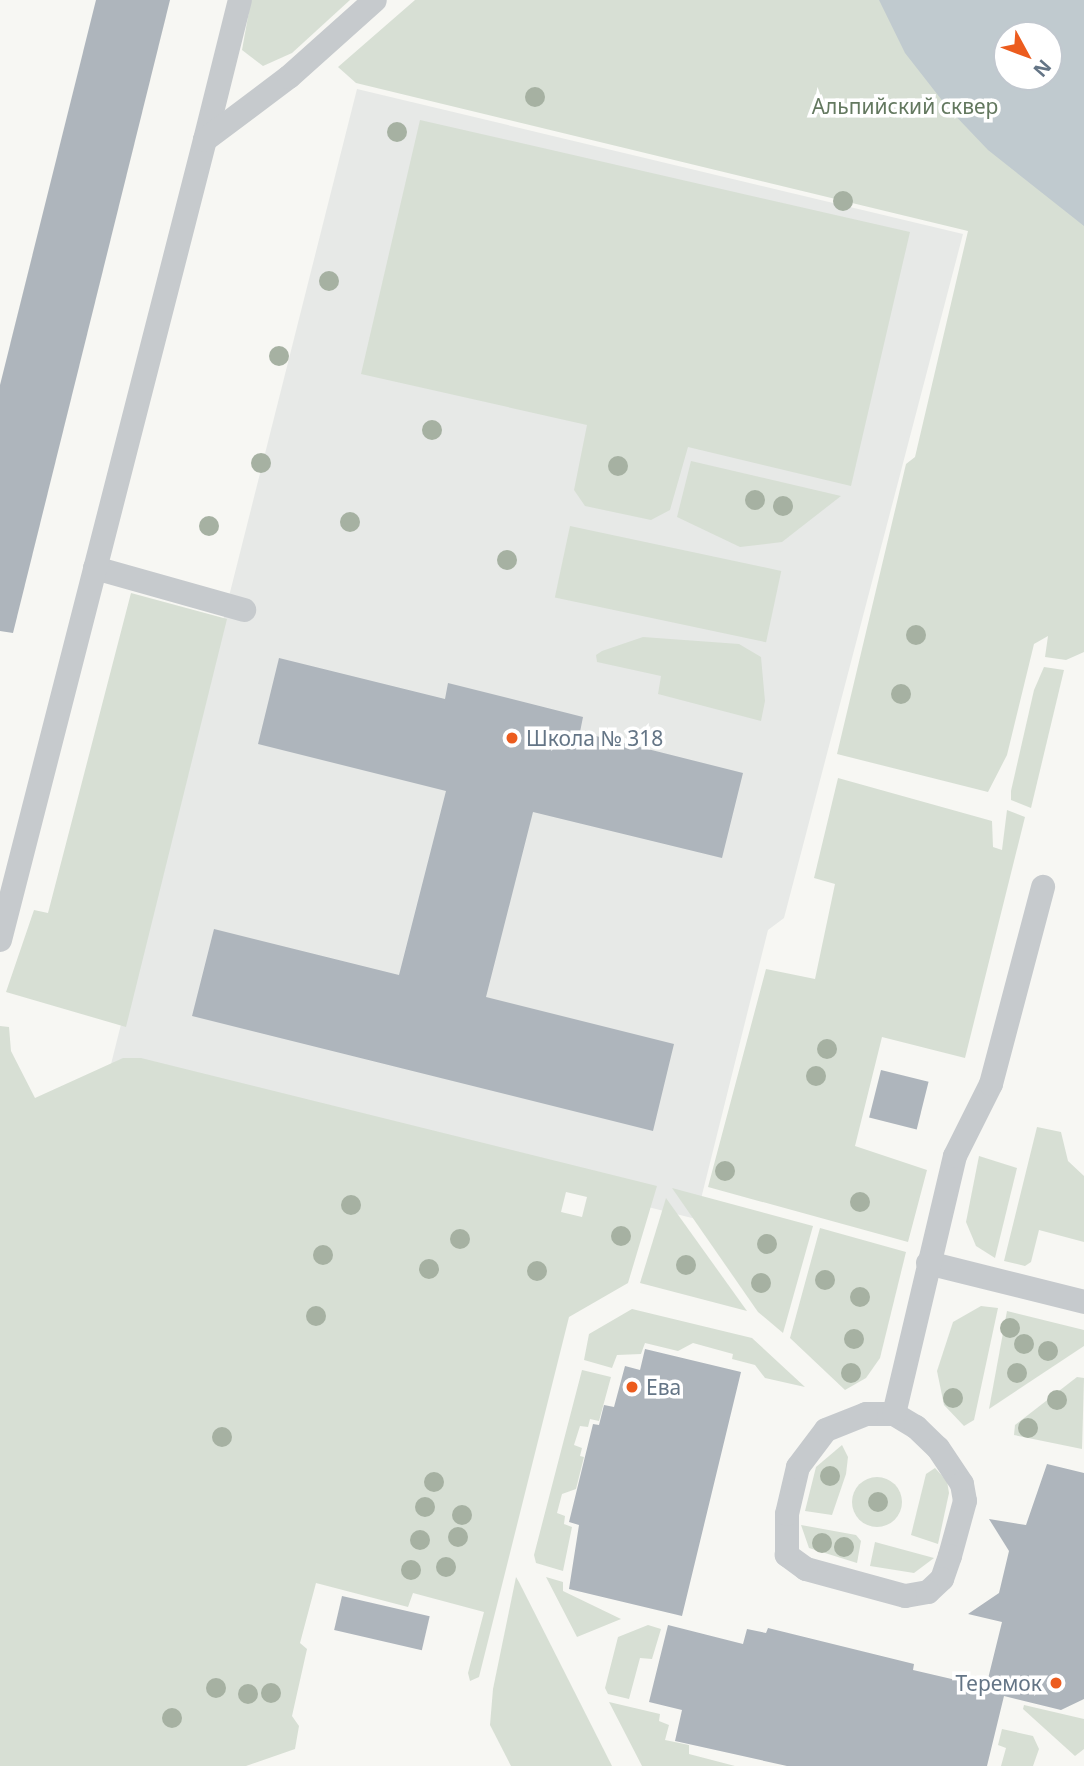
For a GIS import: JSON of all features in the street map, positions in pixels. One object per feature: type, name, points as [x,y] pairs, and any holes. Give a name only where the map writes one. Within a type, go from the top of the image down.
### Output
[{"type":"lane","points":[[0,940],[240,0]]},
{"type":"lane","points":[[205,140],[289,77],[375,0]]},
{"type":"lane","points":[[95,568],[244,610]]},
{"type":"lane","points":[[894,1414],[955,1156],[991,1084],[1043,887]]},
{"type":"lane","points":[[928,1263],[1084,1302]]},
{"type":"lane","points":[[894,1414],[938,1448],[962,1484],[965,1501],[942,1579],[928,1592],[905,1596],[806,1569],[787,1555],[784,1539],[799,1467],[810,1447],[826,1430],[844,1420],[894,1414]]},
{"type":"shaded area","points":[[879,0],[1084,0],[1084,226],[988,150],[948,108],[905,53]]},
{"type":"shaded area","name":"Школа № 318","points":[[357,89],[963,234],[784,918],[768,930],[696,1219],[109,1072]]},
{"type":"green space","points":[[251,0],[350,0],[292,53],[263,66],[242,50]]},
{"type":"green space","name":"Альпийский сквер","points":[[415,0],[1084,0],[1084,652],[1066,660],[1045,657],[1048,636],[1034,644],[1007,755],[988,792],[837,754],[906,464],[915,457],[968,231],[356,83],[338,67]]},
{"type":"green space","points":[[420,120],[910,232],[851,486],[688,447],[670,510],[651,520],[585,506],[574,490],[587,425],[361,374]]},
{"type":"green space","points":[[691,461],[841,496],[782,542],[740,547],[677,517]]},
{"type":"green space","points":[[570,526],[781,571],[766,642],[555,597]]},
{"type":"green space","points":[[131,593],[227,619],[126,1027],[6,992],[34,910],[48,913]]},
{"type":"green space","points":[[643,637],[739,644],[761,657],[765,701],[761,721],[658,694],[661,676],[597,662],[596,655],[602,651]]},
{"type":"green space","points":[[1044,667],[1064,670],[1031,808],[1011,800],[1011,791],[1034,690]]},
{"type":"green space","points":[[838,778],[992,821],[993,847],[1002,850],[1007,810],[1025,817],[965,1058],[882,1037],[855,1146],[927,1170],[908,1242],[708,1187],[766,969],[815,979],[835,884],[814,878]]},
{"type":"green space","points":[[0,1026],[9,1027],[11,1051],[35,1098],[123,1058],[141,1058],[657,1186],[628,1283],[569,1317],[479,1677],[470,1681],[468,1673],[484,1612],[413,1593],[408,1607],[316,1583],[300,1643],[307,1649],[292,1716],[299,1726],[295,1749],[246,1766],[0,1766]],"holes":[[[566,1192],[587,1197],[582,1217],[561,1212]]]},
{"type":"green space","points":[[1037,1127],[1061,1132],[1068,1161],[1084,1176],[1084,1242],[1039,1230],[1031,1262],[1025,1266],[1004,1261]]},
{"type":"green space","points":[[979,1156],[1017,1168],[995,1258],[976,1246],[966,1222]]},
{"type":"green space","points":[[672,1188],[813,1226],[783,1333],[758,1312]]},
{"type":"green space","points":[[666,1198],[747,1311],[640,1283]]},
{"type":"green space","points":[[820,1228],[906,1252],[880,1358],[866,1378],[845,1390],[790,1338]]},
{"type":"green space","points":[[981,1306],[998,1308],[974,1420],[964,1426],[944,1405],[937,1371],[953,1322]]},
{"type":"green space","points":[[632,1309],[752,1338],[805,1387],[765,1378],[755,1365],[732,1359],[733,1354],[693,1343],[678,1351],[645,1343],[641,1354],[617,1355],[612,1368],[584,1360],[589,1334]]},
{"type":"green space","points":[[1007,1311],[1084,1330],[1084,1346],[989,1409]]},
{"type":"green space","points":[[582,1370],[611,1377],[599,1421],[590,1419],[588,1427],[580,1426],[574,1445],[582,1448],[580,1456],[584,1457],[576,1489],[562,1494],[557,1513],[565,1516],[564,1524],[572,1527],[563,1571],[536,1563],[534,1555]]},
{"type":"green space","points":[[1077,1377],[1084,1378],[1082,1449],[1014,1435],[1015,1425]]},
{"type":"green space","points":[[842,1445],[848,1457],[846,1474],[832,1515],[805,1511],[816,1467]]},
{"type":"green space","points":[[935,1468],[947,1481],[949,1493],[938,1544],[911,1535],[926,1474]]},
{"type":"green space","points":[[877,1477],[894,1485],[902,1502],[894,1519],[877,1527],[860,1519],[852,1502],[860,1485]]},
{"type":"green space","points":[[801,1525],[856,1535],[861,1541],[857,1563],[809,1548]]},
{"type":"green space","points":[[875,1542],[934,1558],[914,1573],[870,1566]]},
{"type":"green space","points":[[516,1577],[612,1766],[511,1766],[490,1725],[493,1689]]},
{"type":"green space","points":[[546,1577],[563,1582],[563,1591],[621,1619],[577,1637]]},
{"type":"green space","points":[[648,1625],[661,1629],[652,1659],[640,1658],[629,1699],[608,1694],[605,1688],[618,1637]]},
{"type":"green space","points":[[609,1702],[660,1714],[659,1721],[669,1725],[665,1740],[689,1745],[689,1754],[735,1766],[642,1766]]},
{"type":"green space","points":[[1024,1705],[1084,1719],[1084,1749],[1075,1756],[1023,1709]]},
{"type":"green space","points":[[1002,1729],[1033,1736],[1039,1749],[1033,1766],[1001,1766],[1006,1748],[998,1745]]},
{"type":"building","points":[[96,0],[170,0],[13,633],[0,631],[0,385]]},
{"type":"building","points":[[279,658],[445,699],[448,683],[583,717],[580,732],[743,773],[722,858],[533,812],[486,997],[674,1044],[653,1131],[192,1016],[214,929],[399,975],[446,791],[258,744]]},
{"type":"building","points":[[881,1070],[929,1082],[917,1129],[869,1118]]},
{"type":"building","points":[[645,1349],[741,1372],[682,1616],[569,1589],[579,1525],[569,1522],[593,1424],[599,1425],[604,1405],[614,1407],[625,1366],[640,1370]]},
{"type":"building","points":[[1047,1464],[1084,1473],[1084,1699],[1061,1710],[1004,1696],[987,1766],[787,1766],[675,1741],[682,1710],[649,1702],[668,1625],[743,1644],[747,1629],[766,1633],[768,1628],[914,1664],[913,1670],[986,1687],[1002,1622],[968,1614],[999,1593],[1009,1551],[989,1519],[1026,1525]]},
{"type":"building","points":[[342,1596],[430,1616],[422,1650],[334,1630]]},
{"type":"place","name":"Школа № 318","points":[[512,738]]},
{"type":"place","name":"Ева","points":[[632,1387]]},
{"type":"place","name":"Теремок","points":[[1056,1683]]}]
